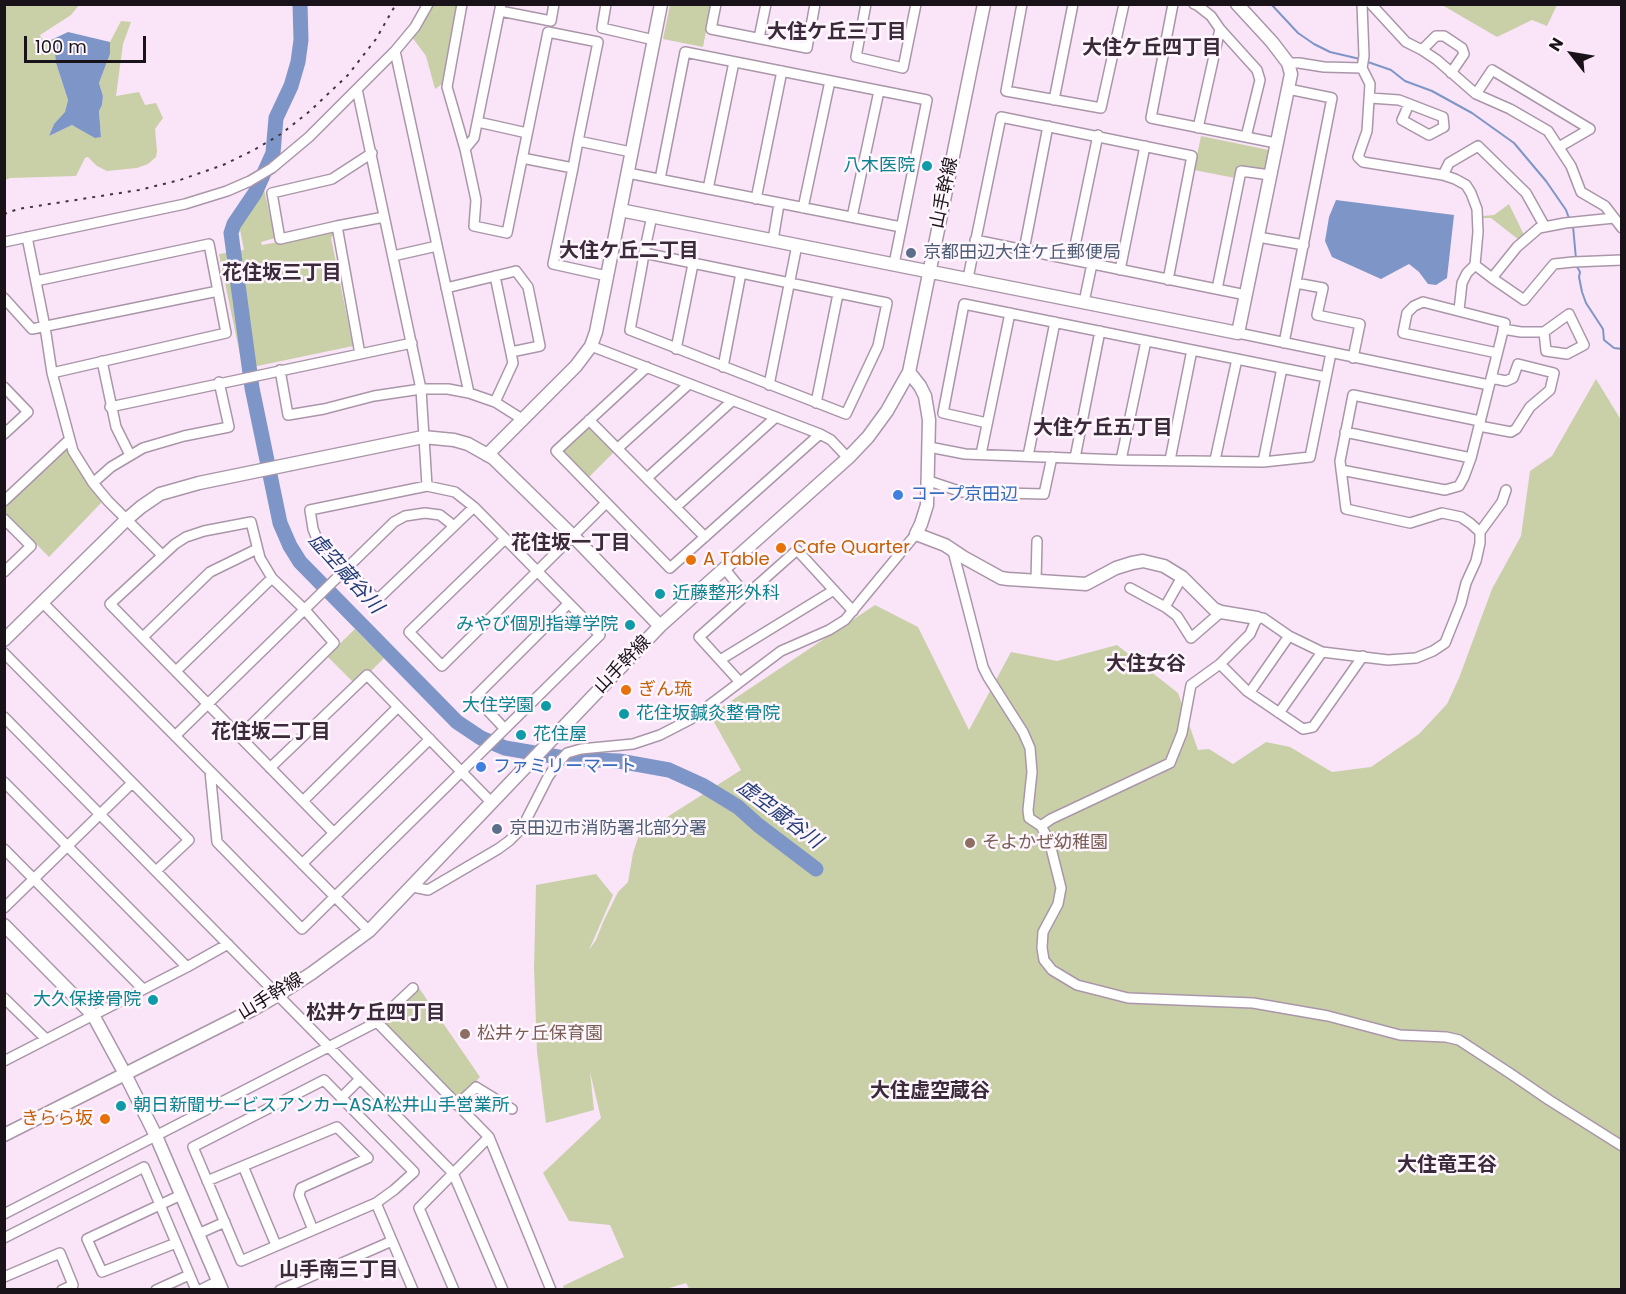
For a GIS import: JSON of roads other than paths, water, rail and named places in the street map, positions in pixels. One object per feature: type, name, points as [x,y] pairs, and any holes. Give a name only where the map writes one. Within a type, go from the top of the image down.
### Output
[{"type":"street","points":[[4,242],[186,204],[250,181],[272,168],[309,137],[395,51],[415,27],[428,4]]},
{"type":"street","points":[[462,4],[447,87],[465,149],[476,200],[474,226],[507,233],[548,32],[598,42],[554,264],[607,276]]},
{"type":"street","points":[[465,149],[474,138],[501,8],[551,21],[554,4]]},
{"type":"street","points":[[606,4],[602,28],[654,40]]},
{"type":"street","points":[[487,455],[576,366],[591,346],[596,332],[661,4]]},
{"type":"street","points":[[716,4],[711,29],[807,48],[815,4]]},
{"type":"street","points":[[759,38],[766,4]]},
{"type":"street","points":[[866,4],[856,57],[903,68],[915,4]]},
{"type":"street","name":"山手幹線","points":[[4,1135],[278,995],[369,931],[660,626],[848,458],[868,437],[887,411],[909,372],[984,4]]},
{"type":"street","points":[[1022,4],[1006,91],[1101,108],[1124,4]]},
{"type":"street","points":[[1054,100],[1073,4]]},
{"type":"street","points":[[1173,4],[1151,118],[1276,144]]},
{"type":"street","points":[[1194,4],[1211,16],[1257,70],[1260,80],[1246,137]]},
{"type":"street","points":[[1237,4],[1272,42],[1288,63],[1291,74],[1238,333]]},
{"type":"street","points":[[1362,4],[1363,62],[1370,84],[1370,98],[1367,130],[1358,157],[1363,162],[1443,175],[1466,185],[1477,209],[1478,232],[1475,265],[1467,273],[1462,284],[1459,310]]},
{"type":"street","points":[[1375,6],[1406,42],[1422,50],[1476,94],[1510,109],[1548,131],[1570,166],[1581,192],[1605,206],[1622,228]]},
{"type":"street","points":[[1198,128],[1220,29]]},
{"type":"street","points":[[1422,50],[1436,36],[1444,36],[1462,48],[1464,54],[1451,73]]},
{"type":"street","points":[[395,51],[469,393]]},
{"type":"street","points":[[660,179],[685,52],[927,100],[894,264]]},
{"type":"street","points":[[708,189],[734,62]]},
{"type":"street","points":[[1288,63],[1324,67],[1363,62]]},
{"type":"street","points":[[1476,94],[1492,70],[1590,129],[1559,147]]},
{"type":"street","points":[[756,199],[782,71]]},
{"type":"street","points":[[803,208],[830,81]]},
{"type":"street","points":[[357,89],[421,389],[427,486]]},
{"type":"street","points":[[1284,343],[1332,98],[1288,89]]},
{"type":"street","points":[[852,218],[879,91]]},
{"type":"street","points":[[1370,98],[1399,100],[1409,104]]},
{"type":"street","points":[[968,278],[1001,117],[1192,156],[1168,280]]},
{"type":"street","points":[[478,122],[527,133]]},
{"type":"street","points":[[1024,250],[1048,126]]},
{"type":"street","points":[[1072,260],[1098,135]]},
{"type":"street","points":[[578,141],[631,152]]},
{"type":"street","points":[[1120,270],[1145,146]]},
{"type":"street","points":[[1443,175],[1449,163],[1478,146],[1526,193],[1545,227]]},
{"type":"street","points":[[372,153],[332,179],[272,193],[280,239],[384,217]]},
{"type":"street","points":[[522,158],[573,168]]},
{"type":"street","points":[[1217,289],[1241,171],[1270,175]]},
{"type":"street","points":[[627,173],[901,227]]},
{"type":"street","points":[[772,240],[779,204]]},
{"type":"street","points":[[620,210],[968,278],[1353,358],[1490,381],[1506,381],[1513,378],[1518,364],[1554,373],[1550,390],[1530,407],[1516,429],[1511,432],[1353,395],[1340,461],[1346,509],[1410,524],[1442,513],[1461,518],[1480,532]]},
{"type":"street","points":[[644,254],[887,303],[878,346],[846,414],[630,330],[644,254],[652,216]]},
{"type":"street","points":[[1492,278],[1527,237],[1539,228],[1614,218]]},
{"type":"street","points":[[337,226],[360,354]]},
{"type":"street","points":[[27,237],[52,373],[73,451],[93,483],[162,555]]},
{"type":"street","points":[[1258,237],[1304,245]]},
{"type":"street","points":[[975,240],[1246,295]]},
{"type":"street","points":[[36,281],[209,244],[226,333],[52,373]]},
{"type":"street","points":[[769,385],[797,245]]},
{"type":"street","points":[[393,256],[437,246]]},
{"type":"street","points":[[1475,265],[1524,300],[1554,264],[1622,260]]},
{"type":"street","points":[[676,349],[693,264]]},
{"type":"street","points":[[1084,302],[1092,264]]},
{"type":"street","points":[[446,288],[516,271],[528,287],[540,346],[511,352]]},
{"type":"street","points":[[723,367],[741,273]]},
{"type":"street","points":[[495,276],[513,363],[495,402]]},
{"type":"street","points":[[1296,283],[1323,288],[1317,315],[1360,324],[1353,358]]},
{"type":"street","points":[[4,298],[32,329],[218,291]]},
{"type":"street","points":[[816,403],[838,294]]},
{"type":"street","points":[[1341,470],[1445,490],[1459,486],[1471,458],[1505,323],[1423,302],[1414,306],[1407,314],[1403,333],[1497,353]]},
{"type":"street","points":[[987,423],[944,413],[964,304],[1326,377]]},
{"type":"street","points":[[981,454],[1010,313]]},
{"type":"street","points":[[1503,329],[1544,332],[1569,314],[1584,345],[1567,354],[1546,351],[1544,332]]},
{"type":"street","points":[[1028,456],[1055,322]]},
{"type":"street","points":[[1075,458],[1100,332]]},
{"type":"street","points":[[1121,460],[1146,341]]},
{"type":"street","points":[[110,407],[219,382],[412,343]]},
{"type":"street","points":[[591,346],[820,434],[831,440],[848,458]]},
{"type":"street","points":[[1170,460],[1192,350]]},
{"type":"street","points":[[929,447],[965,454],[1121,460],[1263,462],[1310,457],[1331,353]]},
{"type":"street","points":[[1215,460],[1237,359]]},
{"type":"street","points":[[102,361],[110,407],[116,427],[130,455]]},
{"type":"street","points":[[647,367],[556,451],[670,568],[820,434]]},
{"type":"street","points":[[1263,462],[1282,368]]},
{"type":"street","points":[[280,370],[288,415],[324,409],[374,396],[421,389],[448,389],[495,402],[522,419]]},
{"type":"street","points":[[413,886],[428,890],[509,841],[522,828],[548,777],[567,753],[581,749],[633,744],[660,735],[691,719],[781,651],[829,630],[854,611],[916,534],[925,513],[929,420],[925,396],[909,372]]},
{"type":"street","points":[[93,483],[111,467],[143,448],[184,436],[229,427],[219,382]]},
{"type":"street","points":[[618,448],[689,384]]},
{"type":"street","points":[[4,387],[28,412],[4,434]]},
{"type":"street","points":[[647,478],[732,400]]},
{"type":"street","points":[[676,507],[776,417]]},
{"type":"street","points":[[589,420],[705,537]]},
{"type":"street","points":[[1346,432],[1471,458]]},
{"type":"street","points":[[4,640],[127,519],[160,494],[199,483],[423,437],[454,440],[468,444],[502,466],[660,626]]},
{"type":"street","points":[[4,501],[69,440]]},
{"type":"street","points":[[928,481],[962,492],[1044,494],[1052,457]]},
{"type":"street","points":[[210,771],[217,842],[302,929],[600,636],[474,507],[454,492],[427,486],[310,510],[317,539],[344,571],[376,600],[474,507]]},
{"type":"street","points":[[916,534],[945,545],[1001,578],[1086,584],[1116,568],[1132,563],[1143,561],[1164,566],[1182,577],[1214,609],[1221,612],[1263,618],[1289,636],[1322,652],[1388,660],[1416,657],[1433,651],[1445,643],[1476,561],[1480,532],[1502,502],[1506,490]]},
{"type":"street","points":[[505,539],[409,632],[442,666],[606,503]]},
{"type":"street","points":[[175,736],[394,522],[405,516],[425,513],[440,515],[454,526]]},
{"type":"street","points":[[4,519],[31,546],[4,572]]},
{"type":"street","points":[[240,736],[334,643],[307,608],[272,578],[260,558],[251,522],[186,537],[162,555],[110,604],[334,833]]},
{"type":"street","points":[[1036,581],[1037,541]]},
{"type":"street","points":[[143,637],[210,572],[257,549]]},
{"type":"street","points":[[739,681],[699,637],[797,550],[854,611]]},
{"type":"street","points":[[953,551],[983,667],[1023,732],[1030,748],[1032,772],[1029,818],[1041,826],[1051,848],[1061,888],[1058,904],[1043,932],[1044,960],[1052,970],[1077,985],[1128,998],[1253,1003],[1328,1016],[1400,1035],[1446,1037],[1459,1040],[1622,1146]]},
{"type":"street","points":[[724,568],[745,594]]},
{"type":"street","points":[[1165,607],[1182,577]]},
{"type":"street","points":[[176,671],[272,578]]},
{"type":"street","points":[[1130,588],[1177,616],[1191,638],[1221,612]]},
{"type":"street","points":[[720,660],[834,590]]},
{"type":"street","points":[[42,602],[369,931]]},
{"type":"street","points":[[504,729],[475,697],[568,604]]},
{"type":"street","points":[[1041,826],[1051,819],[1170,763],[1182,733],[1191,685],[1220,664],[1251,634],[1257,618]]},
{"type":"street","points":[[1250,692],[1289,636]]},
{"type":"street","points":[[1279,713],[1322,652]]},
{"type":"street","points":[[4,653],[189,840],[156,871]]},
{"type":"street","points":[[1220,664],[1250,692],[1303,729],[1313,727],[1363,656]]},
{"type":"street","points":[[270,768],[367,675],[492,803]]},
{"type":"street","points":[[303,801],[398,707]]},
{"type":"street","points":[[4,717],[453,1173],[503,1290]]},
{"type":"street","points":[[302,864],[430,739]]},
{"type":"street","points":[[4,782],[187,967]]},
{"type":"street","points":[[4,908],[132,783]]},
{"type":"street","points":[[4,849],[143,989]]},
{"type":"street","points":[[4,925],[93,1015],[156,1136],[220,1286],[198,1290],[189,1275],[144,1167],[4,1238]]},
{"type":"street","points":[[4,1061],[228,945]]},
{"type":"street","points":[[4,1214],[377,1022],[413,988]]},
{"type":"street","points":[[4,998],[45,1039]]},
{"type":"street","points":[[377,1022],[489,1137],[551,1290]]},
{"type":"street","points":[[341,1098],[360,1079]]},
{"type":"street","points":[[324,1080],[414,1172],[376,1203],[241,1261],[207,1181],[193,1146],[324,1080]]},
{"type":"street","points":[[457,1105],[476,1087],[512,1109]]},
{"type":"street","points":[[207,1181],[337,1126],[368,1158],[301,1188],[299,1195],[313,1230]]},
{"type":"street","points":[[454,1290],[419,1208],[489,1137]]},
{"type":"street","points":[[243,1166],[276,1245]]},
{"type":"street","points":[[176,1243],[102,1272],[87,1239],[181,1195]]},
{"type":"street","points":[[376,1203],[413,1290]]},
{"type":"street","points":[[198,1234],[225,1222]]},
{"type":"street","points":[[280,1290],[295,1287],[392,1241]]},
{"type":"street","points":[[4,1277],[60,1253],[73,1285],[62,1290]]},
{"type":"street","points":[[156,1290],[189,1275]]},
{"type":"water","points":[[68,32],[110,42],[110,54],[99,83],[103,96],[99,111],[101,137],[95,138],[72,125],[49,136],[54,124],[65,112],[68,100],[49,41]]},
{"type":"water","points":[[1336,200],[1454,215],[1447,278],[1436,285],[1428,284],[1409,264],[1381,279],[1332,257],[1325,241],[1329,217]]},
{"type":"waterway","name":"虚空蔵谷川","points":[[300,4],[301,40],[298,62],[291,86],[276,118],[273,153],[255,193],[234,224],[231,233],[252,388],[280,523],[290,546],[300,562],[457,722],[481,738],[505,748],[570,759],[619,761],[669,770],[702,785],[738,807],[816,869]]},
{"type":"waterway","points":[[1271,4],[1298,33],[1314,44],[1330,52],[1360,59]]},
{"type":"waterway","points":[[1365,61],[1391,70],[1405,81],[1432,91],[1472,113],[1514,143],[1546,181],[1566,210],[1570,221]]},
{"type":"waterway","points":[[1573,226],[1576,259]]},
{"type":"waterway","points":[[1576,265],[1580,272],[1579,277],[1586,303],[1603,329],[1604,340],[1614,348],[1622,349]]},
{"type":"railway","points":[[4,214],[18,209],[139,190],[180,180],[223,165],[254,150],[281,134],[310,111],[348,75],[376,39],[396,4]]},
{"type":"place","name":"八木医院","points":[[927,166]]},
{"type":"place","name":"京都田辺大住ケ丘郵便局","points":[[911,253]]},
{"type":"place","name":"コープ京田辺","points":[[898,495]]},
{"type":"place","name":"Cafe Quarter","points":[[781,548]]},
{"type":"place","name":"A Table","points":[[691,560]]},
{"type":"place","name":"近藤整形外科","points":[[660,594]]},
{"type":"place","name":"みやび個別指導学院","points":[[630,625]]},
{"type":"place","name":"ぎん琉","points":[[626,690]]},
{"type":"place","name":"大住学園","points":[[546,706]]},
{"type":"place","name":"花住坂鍼灸整骨院","points":[[624,714]]},
{"type":"place","name":"花住屋","points":[[521,735]]},
{"type":"place","name":"ファミリーマート","points":[[481,767]]},
{"type":"place","name":"京田辺市消防署北部分署","points":[[497,829]]},
{"type":"place","name":"そよかぜ幼稚園","points":[[970,843]]},
{"type":"place","name":"大久保接骨院","points":[[153,1000]]},
{"type":"place","name":"松井ヶ丘保育園","points":[[465,1034]]},
{"type":"place","name":"朝日新聞サービスアンカーASA松井山手営業所","points":[[121,1106]]},
{"type":"place","name":"きらら坂","points":[[105,1119]]},
{"type":"district","name":"大住ケ丘三丁目","points":[[837,33]]},
{"type":"district","name":"大住ケ丘四丁目","points":[[1152,49]]},
{"type":"district","name":"大住ケ丘二丁目","points":[[629,252]]},
{"type":"district","name":"花住坂三丁目","points":[[282,274]]},
{"type":"district","name":"大住ケ丘五丁目","points":[[1103,429]]},
{"type":"district","name":"花住坂一丁目","points":[[571,544]]},
{"type":"district","name":"大住女谷","points":[[1146,665]]},
{"type":"district","name":"花住坂二丁目","points":[[271,733]]},
{"type":"district","name":"松井ケ丘四丁目","points":[[376,1014]]},
{"type":"district","name":"大住虚空蔵谷","points":[[930,1092]]},
{"type":"district","name":"大住竜王谷","points":[[1447,1166]]},
{"type":"district","name":"山手南三丁目","points":[[339,1271]]}]
